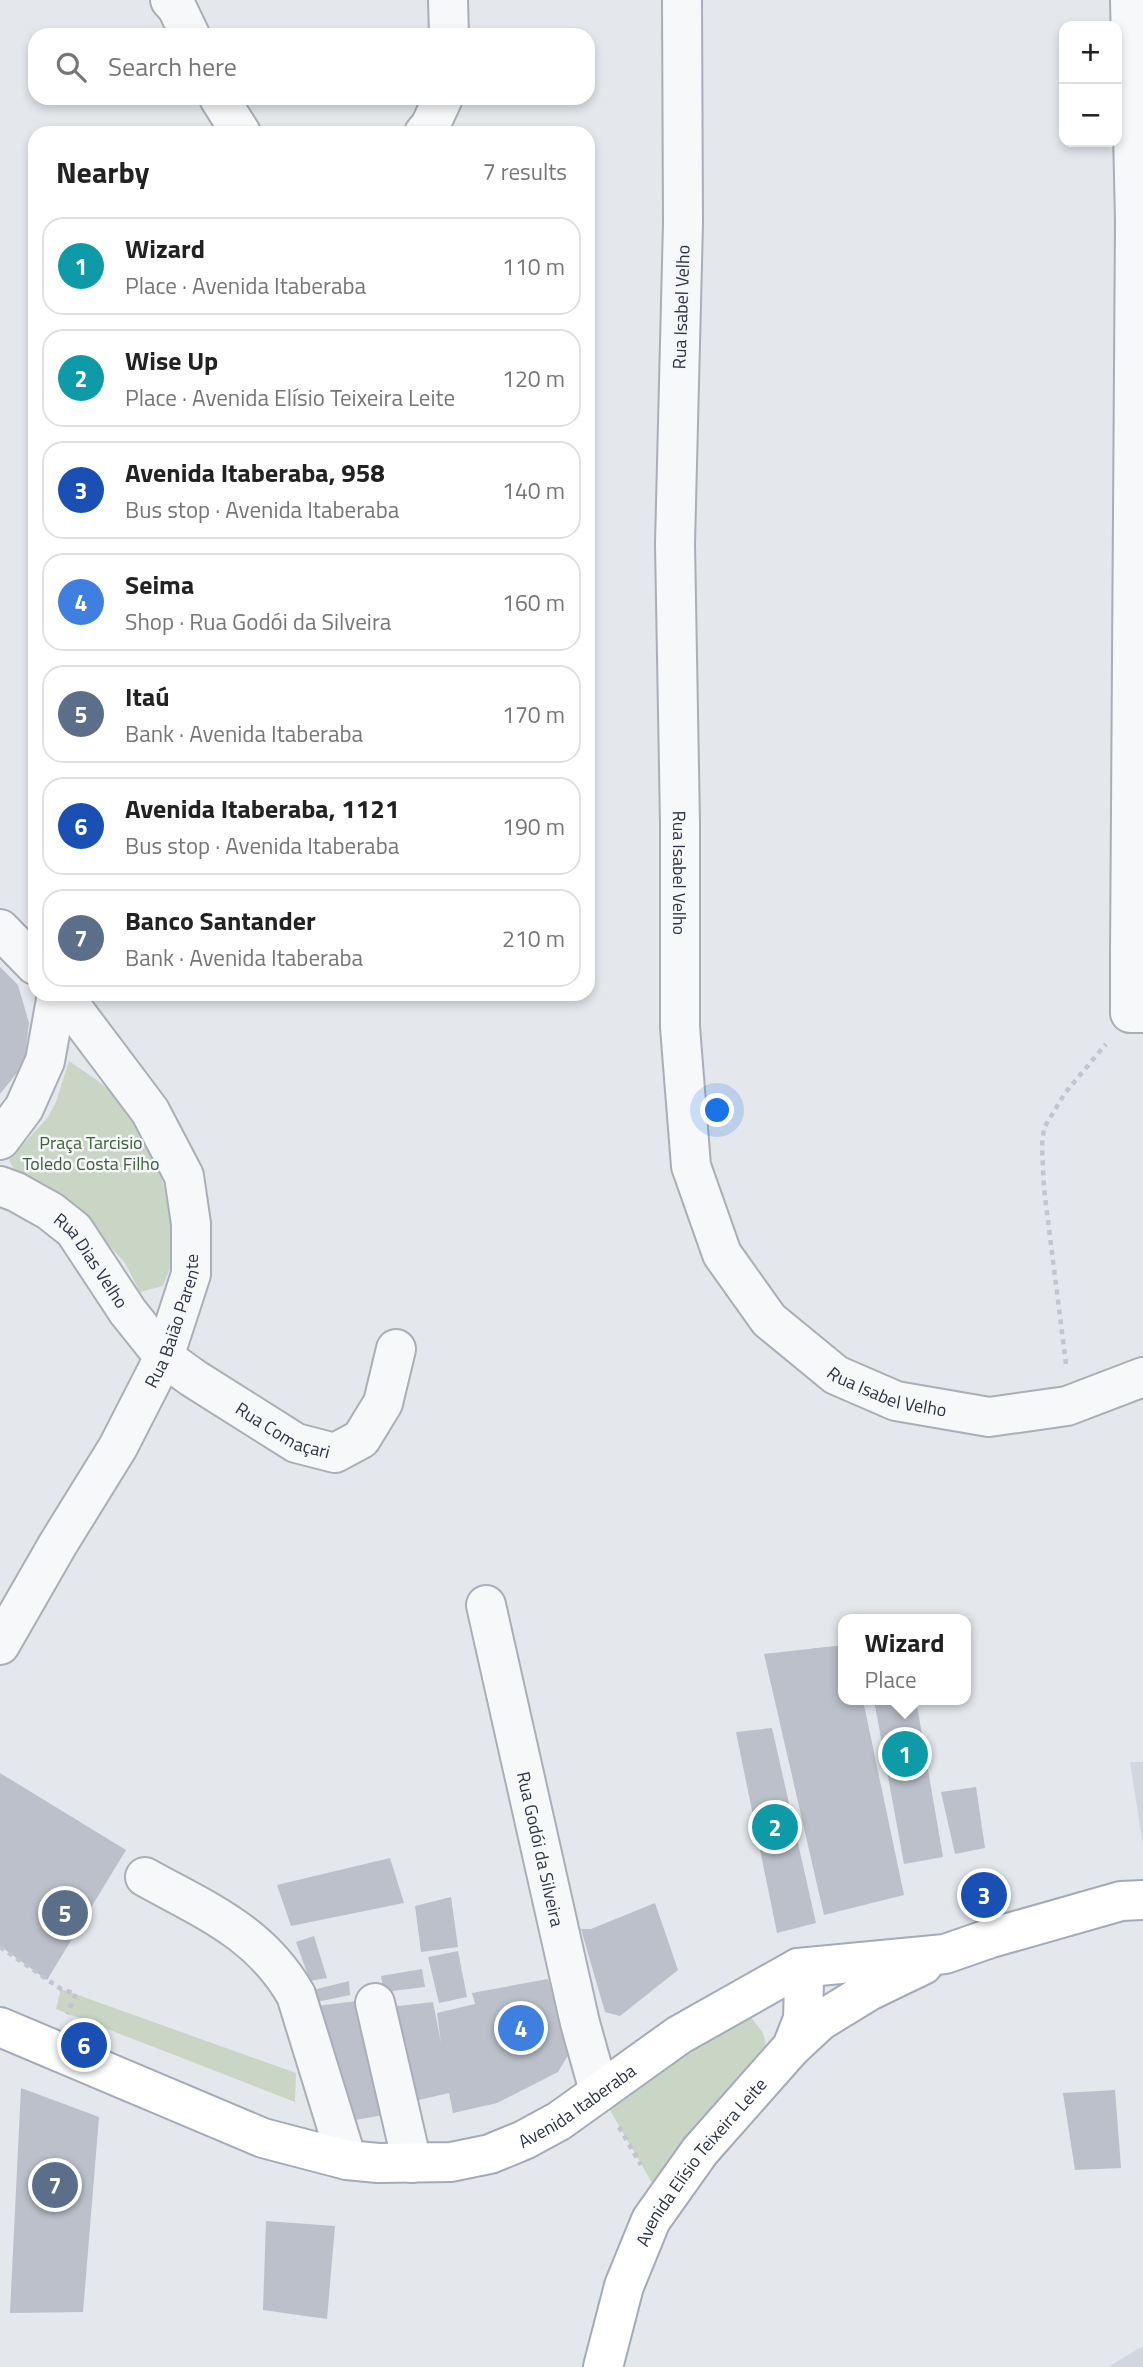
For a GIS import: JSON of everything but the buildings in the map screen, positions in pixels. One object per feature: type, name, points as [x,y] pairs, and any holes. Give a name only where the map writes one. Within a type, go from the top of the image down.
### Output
[{"type":"main road","name":"Avenida Itaberaba","points":[[0,2027],[263,2137],[347,2160],[451,2162],[490,2154],[559,2121],[679,2035],[798,1968],[945,1954],[1121,1901],[1143,1900]]},
{"type":"main road","points":[[792,2047],[820,2021],[869,1991],[945,1954]]},
{"type":"main road","name":"Avenida Elísio Teixeira Leite","points":[[603,2367],[624,2287],[651,2220],[700,2151],[792,2047],[803,2019],[804,1982],[798,1968]]},
{"type":"street","points":[[170,0],[187,28]]},
{"type":"street","points":[[448,0],[449,28]]},
{"type":"street","name":"Rua Isabel Velho","points":[[682,0],[684,223],[675,544],[680,824],[680,1027],[691,1166],[722,1254],[769,1320],[836,1375],[896,1401],[989,1416],[1068,1406],[1143,1377]]},
{"type":"street","points":[[1130,0],[1139,219],[1131,527],[1137,1013]]},
{"type":"street","points":[[223,105],[237,126]]},
{"type":"street","points":[[430,126],[440,105]]},
{"type":"street","points":[[0,929],[28,958]]},
{"type":"street","points":[[0,1140],[24,1108],[45,1061],[58,1001]]},
{"type":"street","name":"Rua Baião Parente","points":[[0,1645],[118,1447],[164,1357],[191,1274],[191,1224],[184,1176],[150,1111],[65,1001]]},
{"type":"street","name":"Rua Dias Velho","points":[[0,1186],[50,1211],[74,1230],[128,1312],[164,1357]]},
{"type":"street","name":"Rua Comaçari","points":[[164,1357],[192,1378],[296,1443],[335,1453],[361,1439],[383,1403],[396,1349]]},
{"type":"street","name":"Rua Godói da Silveira","points":[[486,1605],[571,1984],[599,2091]]},
{"type":"street","points":[[145,1877],[238,1929],[263,1950],[283,1973],[296,1996],[347,2160]]},
{"type":"street","points":[[375,2003],[412,2163]]},
{"type":"path","points":[[1068,1406],[1067,1371],[1044,1189],[1044,1128],[1065,1093],[1137,1013]]},
{"type":"path","points":[[0,1947],[61,1989],[76,1994]]},
{"type":"path","points":[[599,2091],[663,2202]]},
{"type":"shaded area","points":[[1130,1762],[1143,1762],[1143,1846]]},
{"type":"shaded area","points":[[1143,2346],[1143,2367],[1108,2367]]},
{"type":"green space","name":"Praça Tarcisio Toledo Costa Filho","points":[[69,1061],[129,1108],[149,1142],[169,1203],[176,1239],[176,1250],[163,1286],[140,1292],[125,1263],[100,1235],[17,1175],[9,1160],[48,1117],[56,1102]]},
{"type":"green space","points":[[61,1989],[296,2073],[295,2102],[56,2009]]},
{"type":"green space","points":[[750,2016],[763,2033],[768,2054],[663,2202],[599,2091]]},
{"type":"place","name":"Wizard","points":[[905,1754]]},
{"type":"place","name":"Wise Up","points":[[775,1827]]},
{"type":"place","name":"Avenida Itaberaba, 958","points":[[984,1895]]},
{"type":"place","name":"Itaú","points":[[65,1913]]},
{"type":"place","name":"Seima","points":[[521,2028]]},
{"type":"place","name":"Avenida Itaberaba, 1121","points":[[84,2045]]},
{"type":"place","name":"Banco Santander","points":[[55,2185]]}]
